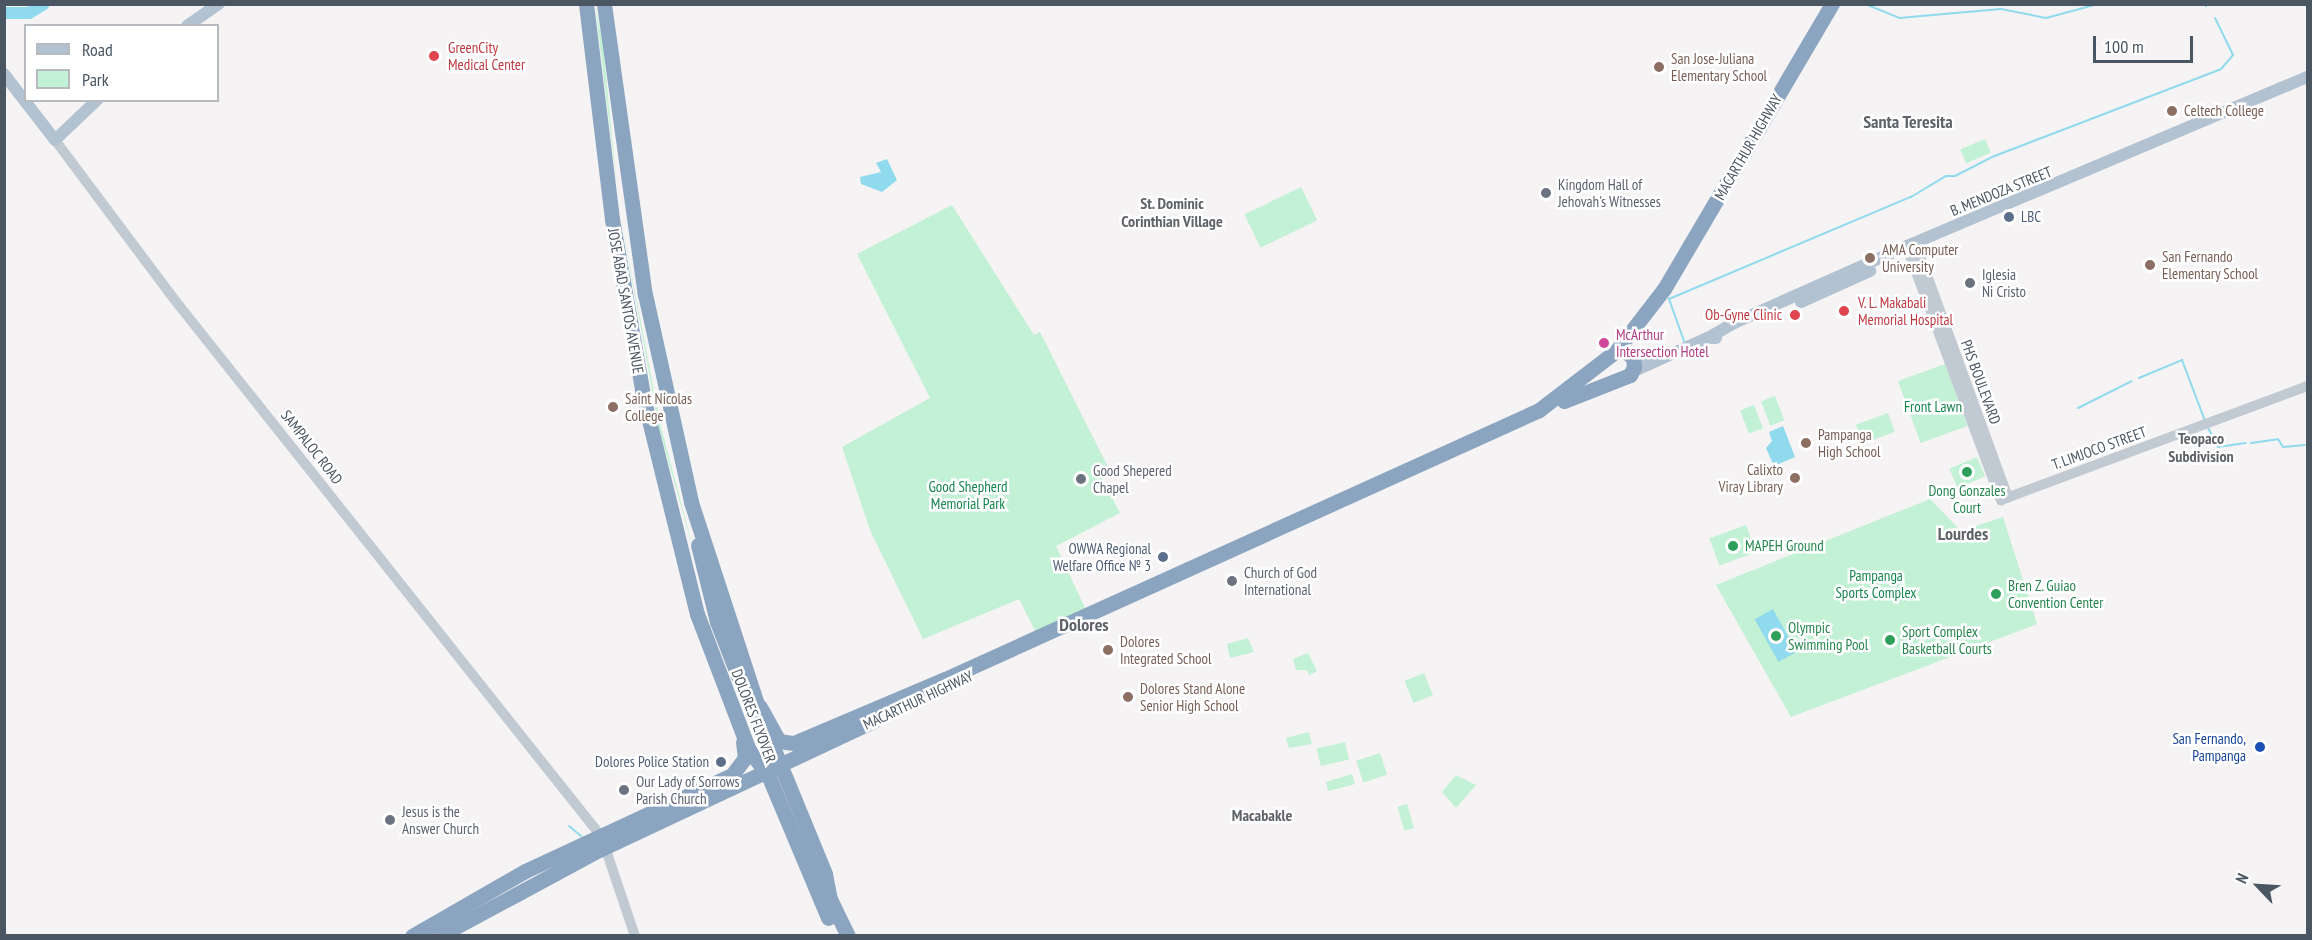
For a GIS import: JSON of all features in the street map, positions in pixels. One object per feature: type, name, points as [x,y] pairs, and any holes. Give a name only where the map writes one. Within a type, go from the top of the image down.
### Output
[{"type":"highway","name":"JOSE ABAD SANTOS AVENUE","points":[[586,4],[612,219],[644,399],[697,614],[749,750],[761,766],[774,767]]},
{"type":"highway","name":"JOSE ABAD SANTOS AVENUE","points":[[604,4],[640,256],[698,528],[760,707],[770,739],[774,767],[804,823],[825,874],[827,903],[837,936]]},
{"type":"highway","name":"MACARTHUR HIGHWAY","points":[[788,745],[945,679],[1355,491],[1401,474],[1539,410],[1623,362],[1832,4]]},
{"type":"highway","points":[[607,181],[612,182],[616,199],[632,202]]},
{"type":"highway","points":[[612,219],[624,222],[630,244],[640,256]]},
{"type":"highway","name":"MACARTHUR HIGHWAY","points":[[1539,410],[1623,362]]},
{"type":"highway","name":"MACARTHUR HIGHWAY","points":[[439,936],[743,774],[774,767],[1393,482],[1401,474]]},
{"type":"highway","name":"DOLORES FLYOVER","points":[[698,528],[698,552],[713,624]]},
{"type":"highway","name":"DOLORES FLYOVER","points":[[686,562],[814,878],[827,903]]},
{"type":"highway","name":"JOSE ABAD SANTOS AVENUE","points":[[760,707],[776,737],[788,745]]},
{"type":"highway","name":"JOSE ABAD SANTOS AVENUE","points":[[740,729],[745,752],[743,774]]},
{"type":"highway","points":[[749,750],[766,751],[770,739]]},
{"type":"highway","points":[[743,774],[764,790],[805,881],[827,903]]},
{"type":"highway","points":[[783,831],[804,823]]},
{"type":"highway","name":"MACARTHUR HIGHWAY","points":[[412,936],[518,875],[605,848]]},
{"type":"highway","name":"JOSE ABAD SANTOS AVENUE","points":[[827,903],[848,936]]},
{"type":"main road","points":[[190,24],[219,4]]},
{"type":"main road","name":"SAMPALOC ROAD","points":[[4,74],[24,100]]},
{"type":"main road","name":"B. MENDOZA STREET","points":[[1623,362],[1675,352],[1708,338],[1734,323],[2307,77]]},
{"type":"main road","name":"SAMPALOC ROAD","points":[[26,102],[55,140]]},
{"type":"main road","points":[[55,140],[95,102]]},
{"type":"street","name":"SAMPALOC ROAD","points":[[55,140],[174,299],[605,848]]},
{"type":"street","name":"PHS BOULEVARD","points":[[1912,248],[2005,499]]},
{"type":"street","name":"T. LIMJOCO STREET","points":[[2005,499],[2307,386]]},
{"type":"street","points":[[605,848],[635,936]]},
{"type":"green space","points":[[595,5],[603,44],[618,197],[615,170]]},
{"type":"green space","points":[[1985,139],[1991,153],[1966,163],[1960,150]]},
{"type":"green space","points":[[1301,187],[1317,220],[1261,248],[1244,215]]},
{"type":"green space","name":"Good Shepherd Memorial Park","points":[[952,205],[1034,335],[1040,332],[1109,469],[1100,474],[1120,513],[1056,546],[1086,610],[1036,633],[1019,599],[923,639],[870,530],[842,447],[930,398],[857,254]]},
{"type":"green space","points":[[622,224],[661,427],[701,577],[659,428]]},
{"type":"green space","name":"Front Lawn","points":[[1945,364],[1968,426],[1921,443],[1898,381]]},
{"type":"green space","points":[[1775,396],[1784,420],[1770,426],[1761,401]]},
{"type":"green space","points":[[1754,405],[1763,428],[1749,434],[1740,410]]},
{"type":"green space","points":[[1888,413],[1895,432],[1863,443],[1856,425]]},
{"type":"green space","name":"Dong Gonzales Court","points":[[1977,457],[1985,476],[1958,488],[1949,469]]},
{"type":"green space","name":"Pampanga Sports Complex","points":[[1930,499],[1961,531],[2003,517],[2037,624],[1791,717],[1716,585]]},
{"type":"green space","name":"MAPEH Ground","points":[[1746,525],[1756,552],[1719,566],[1709,538]]},
{"type":"green space","points":[[1248,638],[1254,652],[1230,658],[1227,644]]},
{"type":"green space","points":[[1308,653],[1317,671],[1309,675],[1307,670],[1296,670],[1293,659]]},
{"type":"green space","points":[[1424,673],[1433,695],[1414,703],[1405,681]]},
{"type":"green space","points":[[1309,732],[1312,744],[1289,748],[1286,738]]},
{"type":"green space","points":[[1345,742],[1349,760],[1321,766],[1317,749]]},
{"type":"green space","points":[[1380,753],[1387,775],[1363,783],[1356,761]]},
{"type":"green space","points":[[1352,774],[1355,784],[1328,791],[1326,782]]},
{"type":"green space","points":[[1456,775],[1476,785],[1456,808],[1442,792]]},
{"type":"green space","points":[[1407,804],[1414,828],[1404,831],[1397,807]]},
{"type":"water","points":[[887,159],[897,180],[882,192],[861,184],[860,177],[881,172],[876,163]]},
{"type":"water","points":[[1783,426],[1795,457],[1774,466],[1766,448],[1772,441],[1769,432]]},
{"type":"water","name":"Olympic Swimming Pool","points":[[1773,609],[1797,652],[1778,662],[1755,619]]},
{"type":"waterway","points":[[4,13],[29,13],[44,4]]},
{"type":"waterway","points":[[1865,4],[1899,18],[2001,9],[2046,18],[2098,4]]},
{"type":"waterway","points":[[1684,341],[1669,299],[1911,197],[1946,176],[1955,176],[1992,157],[2221,69],[2233,55],[2215,18]]},
{"type":"waterway","points":[[2139,378],[2182,360],[2205,421]]},
{"type":"waterway","points":[[2078,408],[2132,381]]},
{"type":"waterway","points":[[2207,426],[2218,447],[2246,443]]},
{"type":"waterway","points":[[2251,443],[2278,439],[2283,447],[2305,445]]},
{"type":"waterway","points":[[569,826],[581,836]]},
{"type":"place","name":"GreenCity Medical Center","points":[[434,56]]},
{"type":"place","name":"San Jose-Juliana Elementary School","points":[[1659,67]]},
{"type":"place","name":"Celtech College","points":[[2172,111]]},
{"type":"place","name":"Kingdom Hall of Jehovah's Witnesses","points":[[1546,193]]},
{"type":"place","name":"LBC","points":[[2009,217]]},
{"type":"place","name":"AMA Computer University","points":[[1870,258]]},
{"type":"place","name":"San Fernando Elementary School","points":[[2150,265]]},
{"type":"place","name":"Iglesia Ni Cristo","points":[[1970,283]]},
{"type":"place","name":"V. L. Makabali Memorial Hospital","points":[[1844,311]]},
{"type":"place","name":"Ob-Gyne Clinic","points":[[1795,315]]},
{"type":"place","name":"McArthur Intersection Hotel","points":[[1604,343]]},
{"type":"place","name":"Saint Nicolas College","points":[[613,407]]},
{"type":"place","name":"Pampanga High School","points":[[1806,443]]},
{"type":"place","name":"Dong Gonzales Court","points":[[1967,472]]},
{"type":"place","name":"Calixto Viray Library","points":[[1795,478]]},
{"type":"place","name":"Good Shepered Chapel","points":[[1081,479]]},
{"type":"place","name":"MAPEH Ground","points":[[1733,546]]},
{"type":"place","name":"OWWA Regional Welfare Office № 3","points":[[1163,557]]},
{"type":"place","name":"Church of God International","points":[[1232,581]]},
{"type":"place","name":"Bren Z. Guiao Convention Center","points":[[1996,594]]},
{"type":"place","name":"Olympic Swimming Pool","points":[[1776,636]]},
{"type":"place","name":"Sport Complex Basketball Courts","points":[[1890,640]]},
{"type":"place","name":"Dolores Integrated School","points":[[1108,650]]},
{"type":"place","name":"Dolores Stand Alone Senior High School","points":[[1128,697]]},
{"type":"place","name":"San Fernando, Pampanga","points":[[2260,747]]},
{"type":"place","name":"Dolores Police Station","points":[[721,762]]},
{"type":"place","name":"Our Lady of Sorrows Parish Church","points":[[624,790]]},
{"type":"place","name":"Jesus is the Answer Church","points":[[390,820]]},
{"type":"district","name":"Santa Teresita","points":[[1908,122]]},
{"type":"district","name":"St. Dominic Corinthian Village","points":[[1172,212]]},
{"type":"district","name":"Teopaco Subdivision","points":[[2201,447]]},
{"type":"district","name":"Lourdes","points":[[1963,534]]},
{"type":"district","name":"Dolores","points":[[1084,625]]},
{"type":"district","name":"Macabakle","points":[[1262,815]]}]
